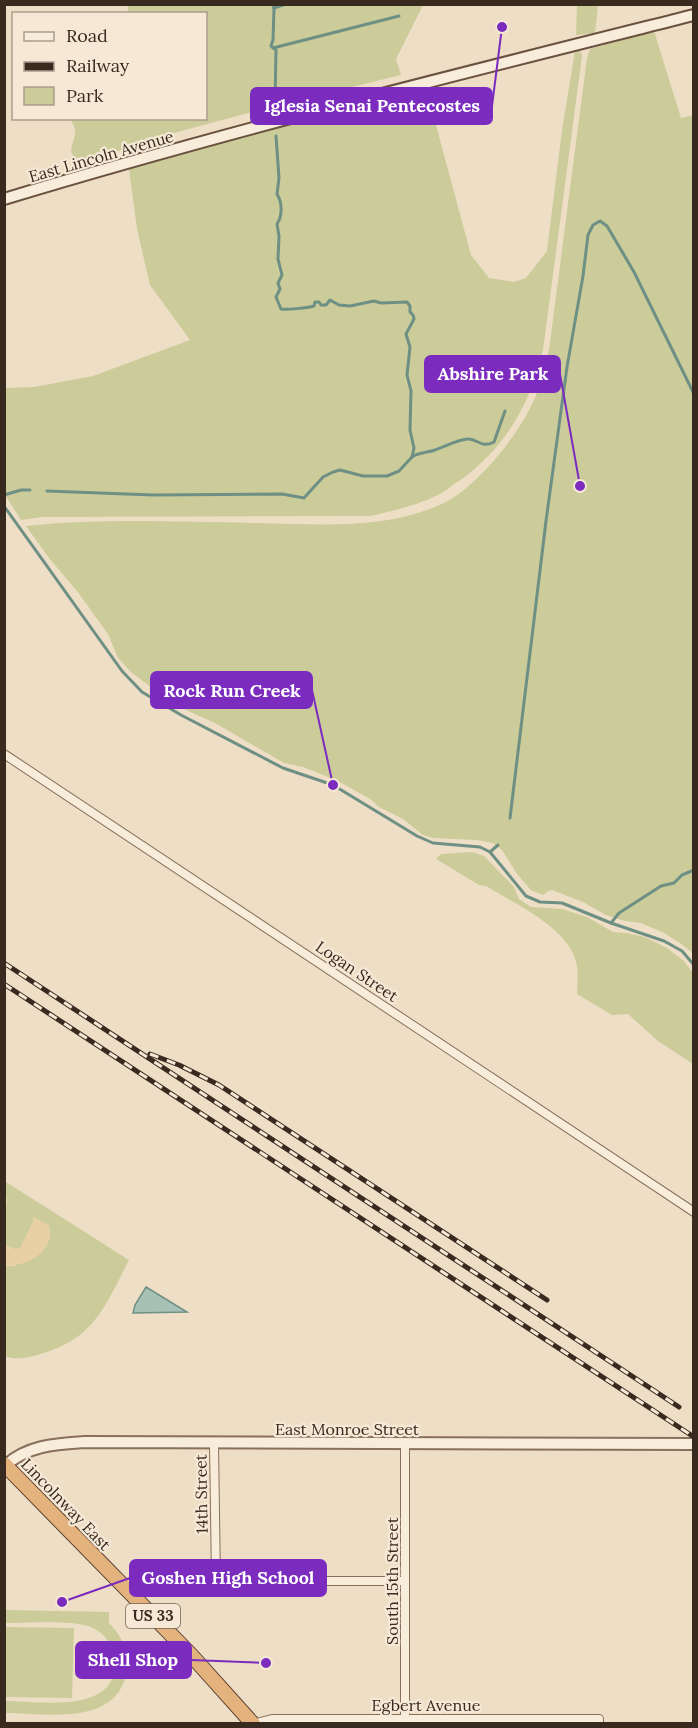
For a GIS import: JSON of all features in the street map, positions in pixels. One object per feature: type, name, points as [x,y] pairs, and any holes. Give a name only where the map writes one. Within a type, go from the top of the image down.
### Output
[{"type":"highway","name":"Lincolnway East","points":[[5,1464],[192,1656],[253,1724]]},
{"type":"main road","name":"East Lincoln Avenue","points":[[4,200],[246,130],[693,15]]},
{"type":"main road","name":"East Monroe Street","points":[[5,1464],[30,1450],[58,1444],[693,1444]]},
{"type":"street","name":"Logan Street","points":[[4,754],[693,1212]]},
{"type":"street","name":"14th Street","points":[[214,1444],[216,1580]]},
{"type":"street","name":"South 15th Street","points":[[405,1444],[405,1719]]},
{"type":"street","points":[[123,1586],[137,1581],[405,1581]]},
{"type":"street","name":"Egbert Avenue","points":[[253,1724],[272,1719],[599,1721]]},
{"type":"green space","points":[[128,4],[423,5],[396,59],[401,75],[217,121],[93,159],[77,161],[71,150],[75,131],[71,120],[207,120],[207,12],[128,12]]},
{"type":"green space","points":[[577,5],[598,5],[595,33],[576,35]]},
{"type":"green space","points":[[654,31],[681,118],[694,115],[693,953],[664,933],[641,923],[606,915],[583,902],[552,890],[543,895],[531,890],[517,874],[502,850],[493,843],[433,838],[423,835],[403,819],[338,781],[303,767],[284,763],[215,723],[177,706],[132,673],[118,658],[108,634],[26,526],[112,521],[352,524],[398,518],[421,512],[458,495],[500,454],[532,404],[541,380],[549,350],[590,49]]},
{"type":"green space","points":[[580,50],[582,56],[543,350],[531,389],[514,423],[503,439],[476,468],[432,498],[370,516],[43,517],[21,520],[5,495],[4,388],[34,387],[93,376],[190,340],[150,285],[137,229],[129,169],[404,91],[426,88],[471,255],[489,278],[514,282],[526,278],[547,251],[562,130],[575,51]]},
{"type":"green space","points":[[472,852],[484,856],[514,887],[519,899],[531,907],[562,909],[587,917],[613,932],[645,937],[667,948],[684,961],[693,973],[693,1064],[658,1041],[628,1014],[612,1015],[577,994],[578,973],[571,949],[551,927],[525,909],[436,859],[441,854]]},
{"type":"green space","points":[[6,1182],[129,1260],[105,1306],[86,1329],[59,1347],[23,1358],[5,1356],[5,1266],[14,1266],[46,1246],[50,1234],[33,1222],[20,1249],[5,1245]]},
{"type":"green space","points":[[5,1610],[109,1612],[109,1623],[120,1638],[127,1656],[127,1669],[121,1688],[110,1701],[96,1709],[78,1713],[60,1715],[5,1713],[5,1701],[57,1703],[93,1697],[106,1688],[113,1675],[114,1656],[108,1641],[93,1628],[70,1623],[5,1623]]},
{"type":"green space","points":[[5,1627],[74,1628],[72,1698],[5,1697]]},
{"type":"sand","points":[[33,1217],[49,1225],[50,1235],[44,1250],[30,1260],[5,1266],[5,1245],[14,1249],[20,1248],[33,1223]]},
{"type":"shaded area","points":[[146,1287],[187,1312],[133,1313]]},
{"type":"waterway","points":[[273,4],[271,46],[276,50],[275,106]]},
{"type":"waterway","points":[[274,8],[286,4]]},
{"type":"waterway","points":[[273,48],[399,16]]},
{"type":"waterway","points":[[47,491],[153,495],[282,494],[304,498],[323,477],[333,472],[340,470],[363,476],[387,476],[399,471],[412,457],[414,448],[410,430],[411,391],[407,375],[410,347],[406,334],[414,319],[407,302],[374,301],[350,306],[339,305],[330,300],[326,305],[315,302],[311,307],[281,309],[276,297],[282,275],[278,259],[277,224],[281,209],[277,194],[279,178],[276,136]]},
{"type":"waterway","points":[[510,818],[567,367],[588,235],[593,225],[600,221],[607,226],[634,272],[694,394]]},
{"type":"waterway","points":[[412,457],[463,440],[471,439],[482,444],[494,442],[505,411]]},
{"type":"waterway","points":[[4,495],[30,490]]},
{"type":"waterway","points":[[4,506],[122,671],[142,692],[283,768],[333,785],[417,836],[433,843],[480,847],[490,852],[526,896],[540,902],[562,903],[664,941],[682,951],[694,965]]},
{"type":"waterway","points":[[490,852],[498,845]]},
{"type":"waterway","points":[[611,923],[619,913],[661,886],[674,883],[682,875],[694,870]]},
{"type":"railway","points":[[4,963],[679,1407]]},
{"type":"railway","points":[[4,984],[694,1437]]},
{"type":"railway","points":[[150,1054],[179,1065],[219,1085],[547,1300]]},
{"type":"place","name":"Iglesia Senai Pentecostes","points":[[502,27]]},
{"type":"place","name":"Abshire Park","points":[[580,486]]},
{"type":"place","name":"Rock Run Creek","points":[[333,785]]},
{"type":"place","name":"Goshen High School","points":[[62,1602]]},
{"type":"place","name":"Shell Shop","points":[[266,1663]]}]
